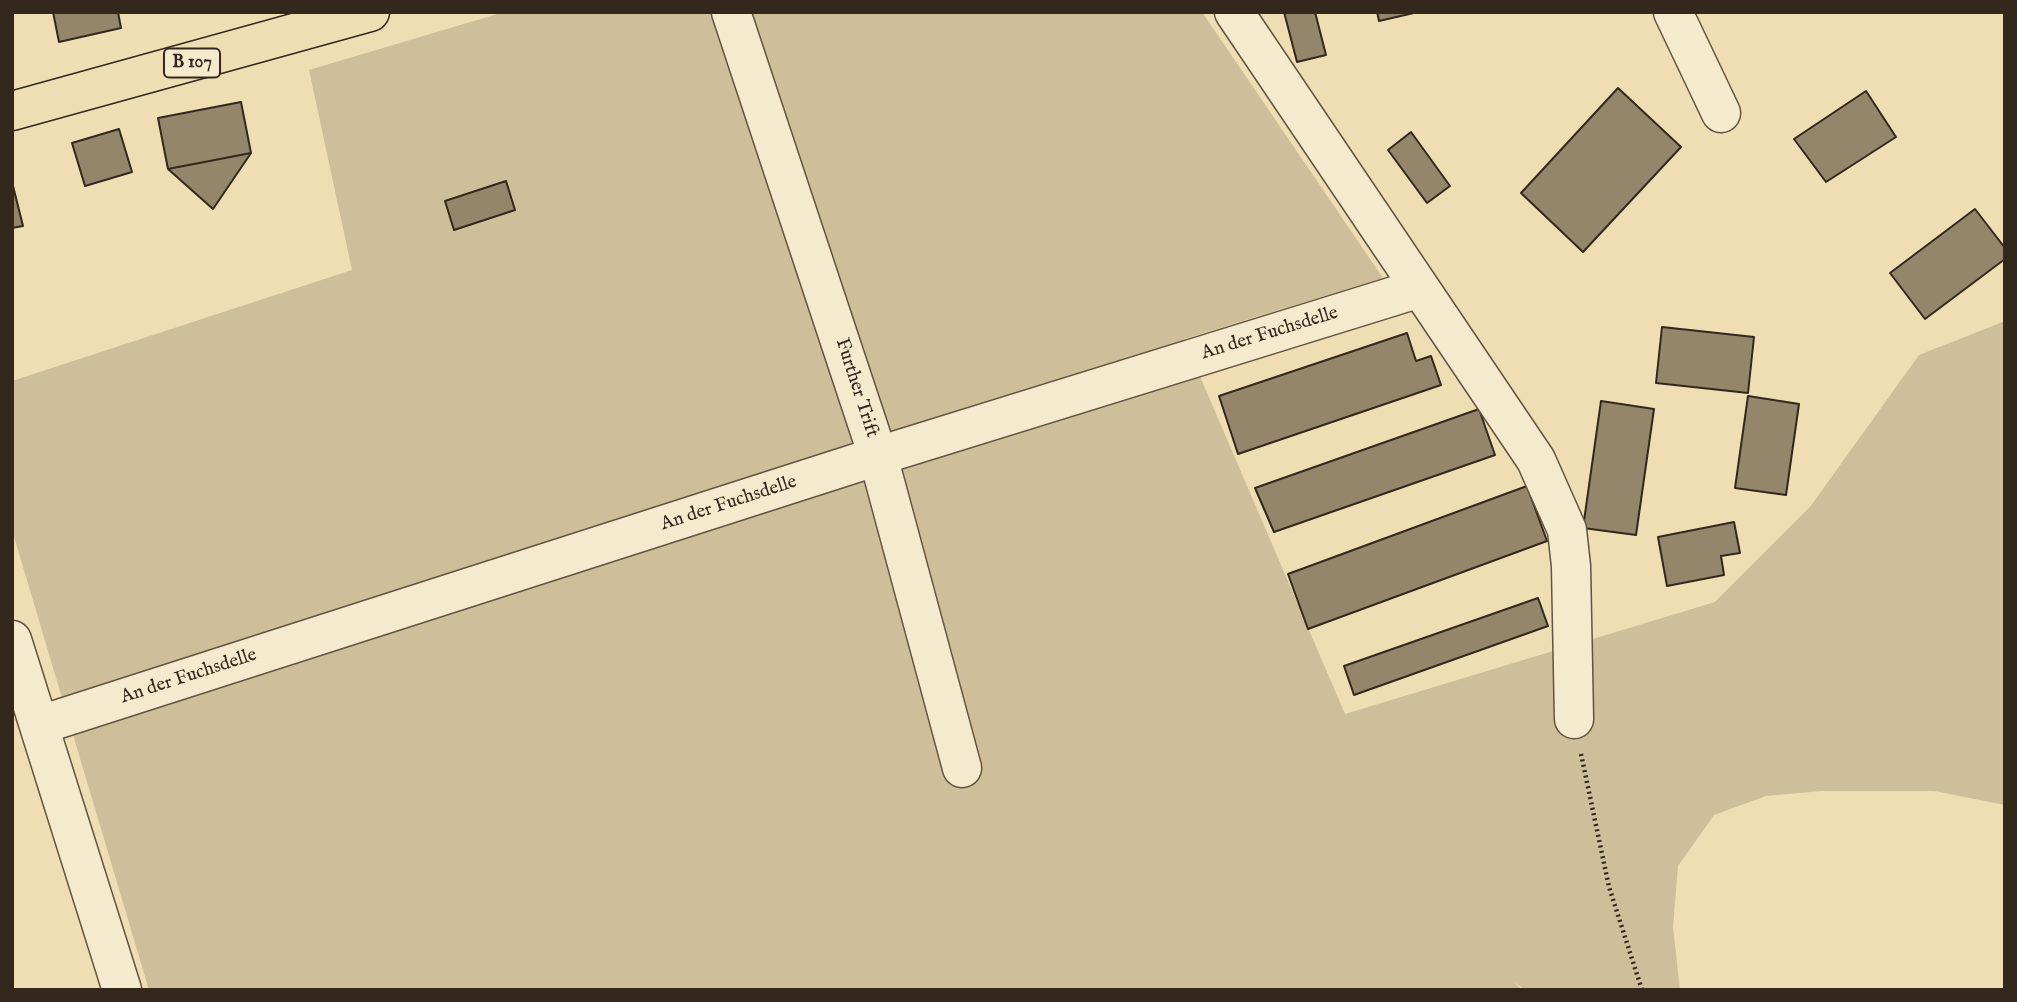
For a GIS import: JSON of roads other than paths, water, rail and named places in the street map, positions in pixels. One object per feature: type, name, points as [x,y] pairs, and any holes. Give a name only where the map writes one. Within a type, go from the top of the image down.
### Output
[{"type":"main road","name":"B 107","points":[[12,111],[370,12]]},
{"type":"street","name":"Further Trift","points":[[731,12],[878,456],[962,768]]},
{"type":"street","points":[[1234,12],[1519,431],[1536,460],[1567,530],[1571,566],[1574,719]]},
{"type":"street","points":[[1673,12],[1706,67],[1721,113]]},
{"type":"street","name":"An der Fuchsdelle","points":[[40,725],[878,456],[1420,288]]},
{"type":"street","points":[[12,640],[122,990]]}]
